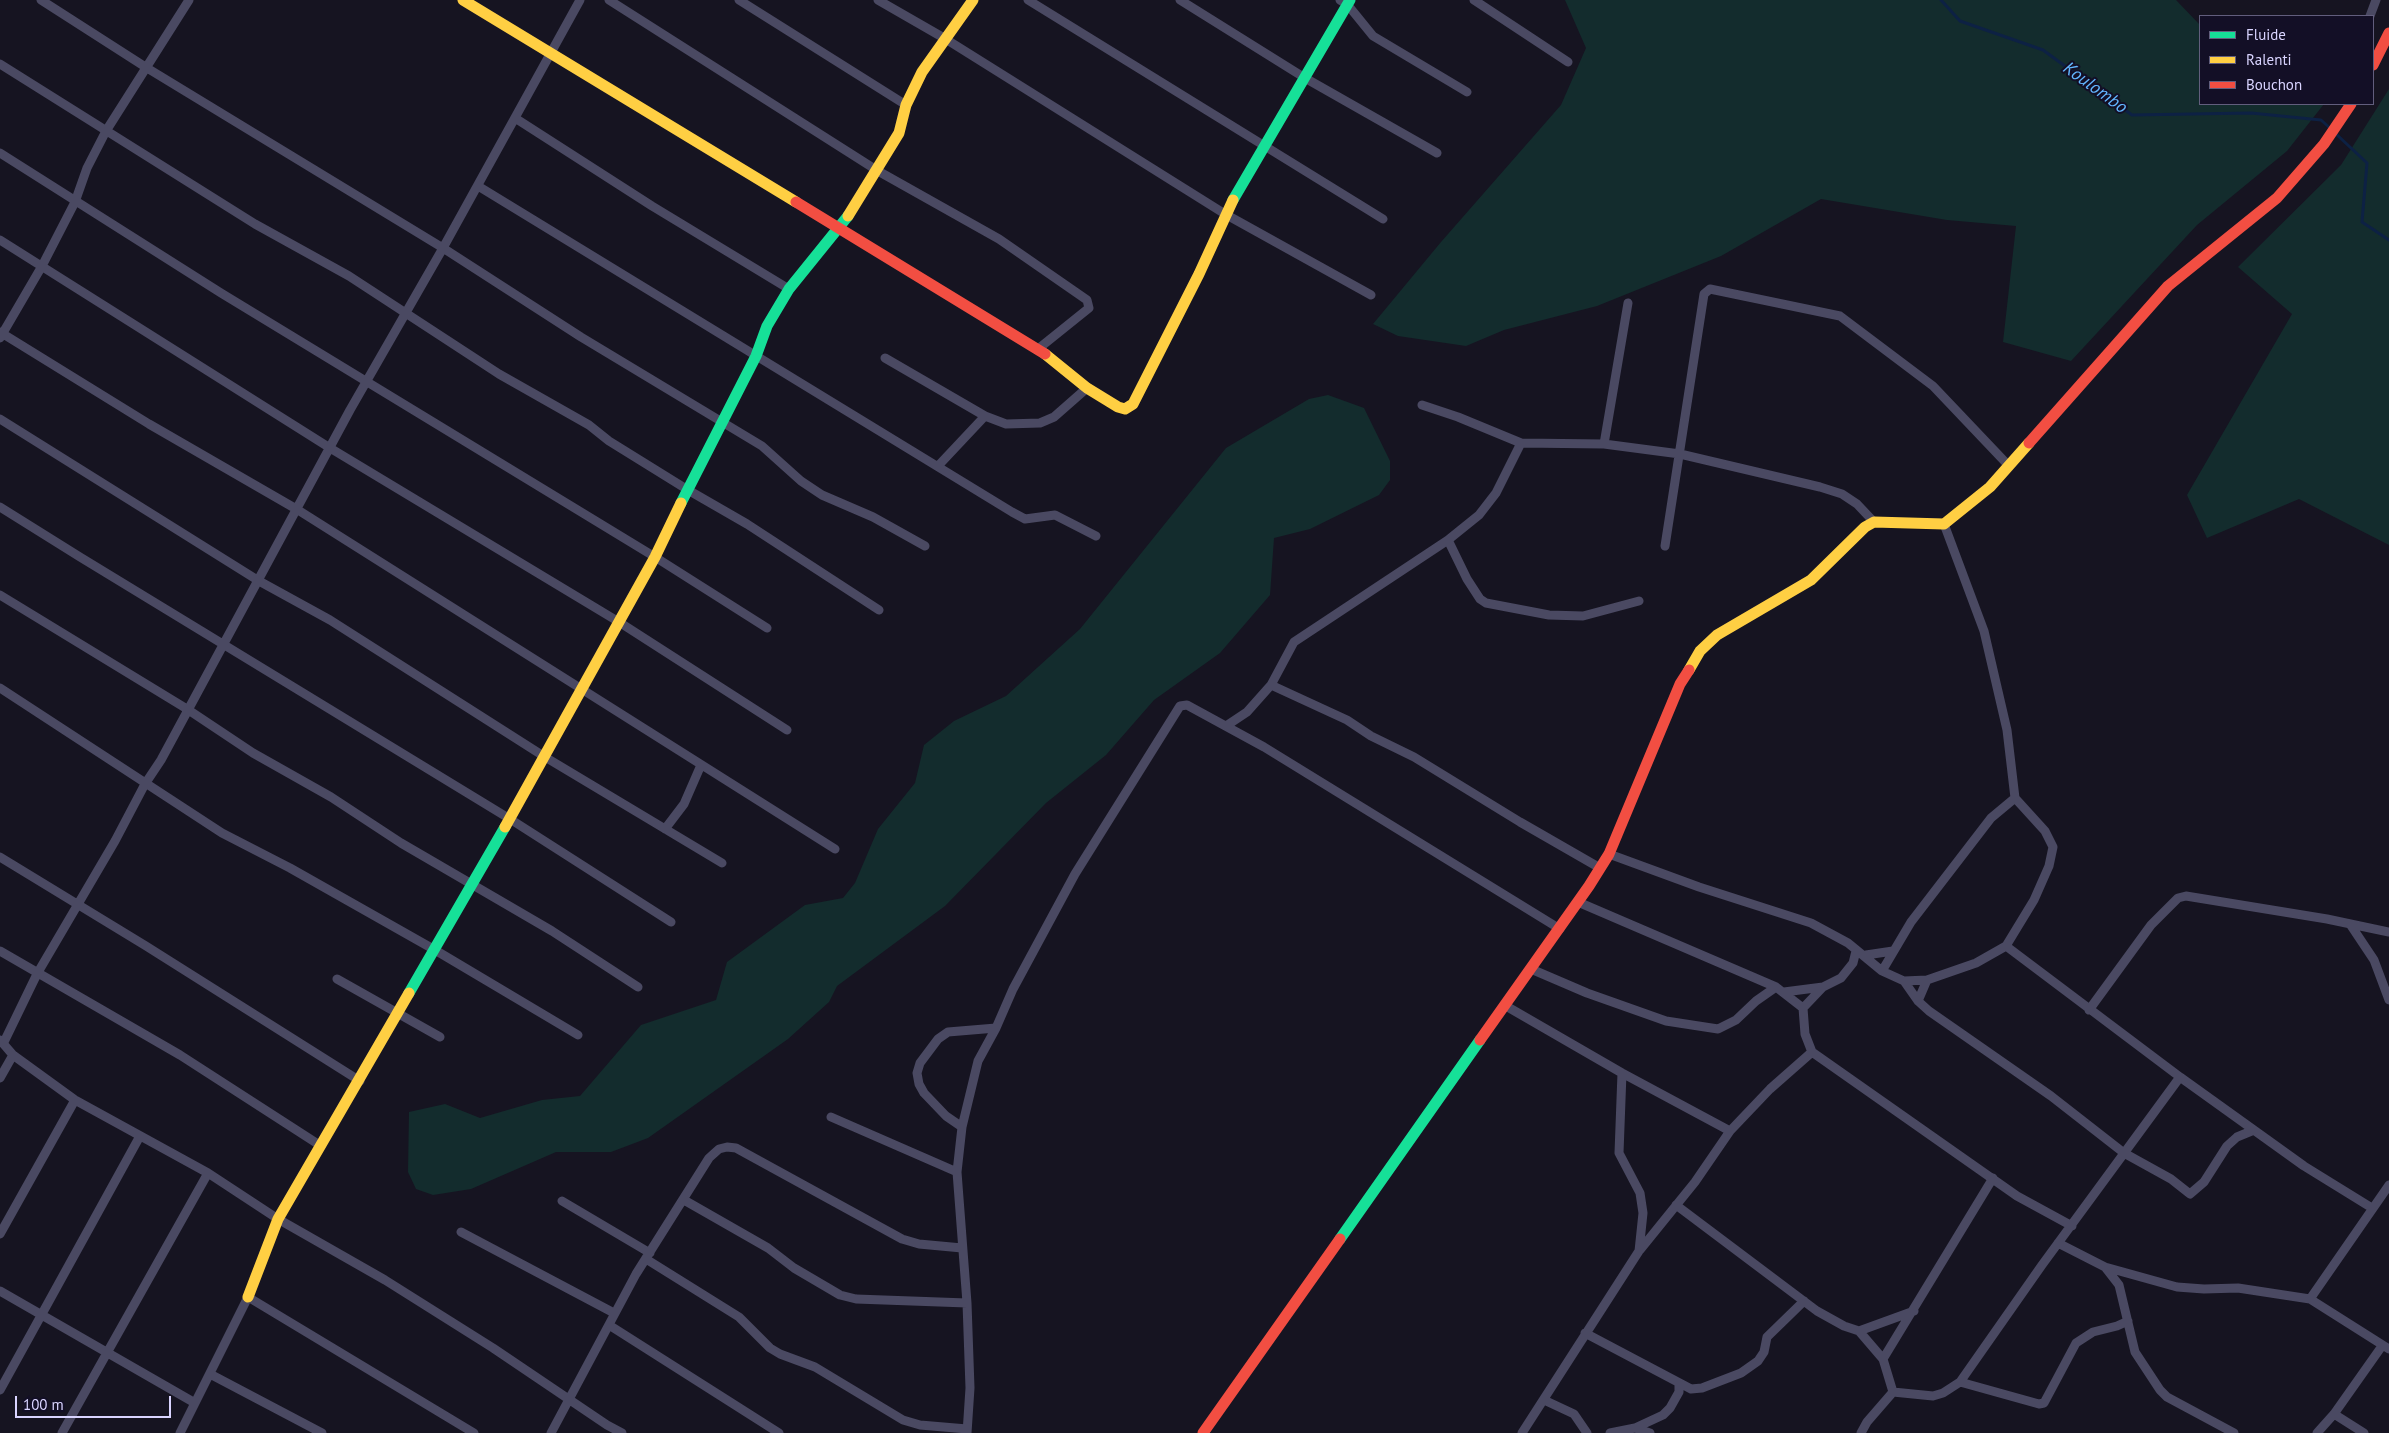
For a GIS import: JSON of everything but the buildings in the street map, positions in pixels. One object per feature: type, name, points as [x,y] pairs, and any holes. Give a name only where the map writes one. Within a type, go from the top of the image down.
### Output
[{"type":"street","points":[[41,0],[147,68],[443,248],[582,337],[762,446],[801,480],[822,495],[873,517],[926,546]]},
{"type":"street","points":[[463,0],[1038,350],[1088,388],[1118,408],[1125,409],[1133,404],[1199,274],[1225,214],[1305,78],[1346,1],[1373,36],[1467,92]]},
{"type":"street","points":[[580,0],[478,186],[404,313],[161,760],[145,784],[115,841],[37,974],[2,1041],[13,1056],[75,1100],[208,1173],[278,1219],[401,1290],[570,1399],[607,1426],[622,1433]]},
{"type":"street","points":[[609,0],[878,171],[1000,239],[1086,300],[1089,308],[1038,350]]},
{"type":"street","points":[[739,0],[906,106]]},
{"type":"street","points":[[878,0],[944,38],[1225,214],[1370,295]]},
{"type":"street","points":[[180,1433],[248,1297],[262,1256],[278,1219],[473,884],[655,557],[756,356],[767,326],[789,289],[840,229],[878,171],[899,133],[906,106],[922,72],[944,38],[973,0]]},
{"type":"street","points":[[1028,0],[1383,219]]},
{"type":"street","points":[[1180,0],[1305,78],[1437,153]]},
{"type":"street","points":[[1474,0],[1568,62]]},
{"type":"street","points":[[2370,15],[2376,0]]},
{"type":"street","points":[[187,1],[106,131],[87,168],[75,202],[42,266],[1,334],[149,424],[298,510],[835,849]]},
{"type":"street","points":[[2374,63],[2389,33]]},
{"type":"street","points":[[0,64],[255,224],[362,285],[500,374],[589,425],[688,490],[747,524],[879,610]]},
{"type":"street","points":[[1203,1433],[1560,929],[1609,854],[1680,684],[1700,651],[1717,635],[1732,625],[1810,580],[1855,535],[1874,522],[1944,524],[1976,500],[2009,466],[2168,286],[2277,198],[2324,144],[2350,105]]},
{"type":"street","points":[[515,118],[652,206],[789,289]]},
{"type":"street","points":[[0,153],[75,202],[655,557],[767,628]]},
{"type":"street","points":[[478,186],[1025,519],[1056,515],[1096,536]]},
{"type":"street","points":[[0,240],[330,448],[619,622],[787,730]]},
{"type":"street","points":[[1665,546],[1704,294],[1710,288],[1840,316],[1933,386],[2009,466]]},
{"type":"street","points":[[1604,444],[1628,303]]},
{"type":"street","points":[[885,358],[985,416],[1006,424],[1040,423],[1054,417],[1088,388]]},
{"type":"street","points":[[1422,405],[1458,417],[1522,443],[1604,444],[1680,454],[1820,486],[1842,494],[1857,504],[1874,522]]},
{"type":"street","points":[[938,466],[985,416]]},
{"type":"street","points":[[0,420],[258,580],[330,620],[545,756],[722,863]]},
{"type":"street","points":[[1226,726],[1247,712],[1271,685],[1294,642],[1448,540],[1479,515],[1496,493],[1522,443]]},
{"type":"street","points":[[0,507],[510,819],[671,922]]},
{"type":"street","points":[[1609,854],[1699,887],[1811,923],[1848,943],[1882,971],[1904,981],[1927,980],[1976,963],[2006,946],[2034,900],[2050,866],[2053,847],[2045,831],[2015,798],[2007,730],[1984,631],[1944,524]]},
{"type":"street","points":[[1448,540],[1467,579],[1480,599],[1486,603],[1549,615],[1583,616],[1639,601]]},
{"type":"street","points":[[0,595],[188,709],[253,753],[331,797],[402,843],[552,931],[638,987]]},
{"type":"street","points":[[1271,685],[1347,720],[1371,736],[1414,757],[1600,868]]},
{"type":"street","points":[[0,688],[222,833],[290,868],[435,950],[578,1035]]},
{"type":"street","points":[[562,1201],[739,1317],[775,1351],[815,1368],[903,1420],[920,1425],[967,1431],[970,1388],[967,1303],[957,1172],[962,1127],[978,1061],[996,1028],[1013,989],[1071,881],[1180,706],[1187,705],[1264,747],[1560,929]]},
{"type":"street","points":[[665,829],[684,804],[701,765]]},
{"type":"street","points":[[1882,971],[1911,922],[1991,818],[2015,798]]},
{"type":"street","points":[[0,858],[146,946],[360,1080]]},
{"type":"street","points":[[2089,1010],[2151,925],[2178,898],[2186,896],[2389,932]]},
{"type":"street","points":[[1578,902],[1780,989],[1804,1008],[1806,1034],[1812,1052],[2017,1196],[2072,1226]]},
{"type":"street","points":[[2350,924],[2374,960],[2389,1000]]},
{"type":"street","points":[[2006,946],[2089,1010],[2304,1166],[2372,1208]]},
{"type":"street","points":[[0,951],[180,1055],[321,1146]]},
{"type":"street","points":[[1804,1008],[1823,988],[1846,974],[1856,951]]},
{"type":"street","points":[[1866,956],[1893,951]]},
{"type":"street","points":[[1531,970],[1587,993],[1666,1021],[1718,1029],[1736,1020],[1756,1001],[1780,989],[1823,988]]},
{"type":"street","points":[[337,980],[440,1037]]},
{"type":"street","points":[[1918,1001],[1927,980]]},
{"type":"street","points":[[1904,981],[1918,1001],[1991,1056],[2051,1096],[2124,1153],[2171,1179],[2190,1194],[2204,1182],[2227,1146],[2237,1137],[2254,1130]]},
{"type":"street","points":[[1506,1006],[1622,1074],[1730,1132]]},
{"type":"street","points":[[962,1127],[946,1116],[924,1093],[919,1084],[918,1068],[929,1049],[948,1032],[996,1028]]},
{"type":"street","points":[[1522,1433],[1585,1332],[1639,1251],[1730,1132],[1770,1089],[1812,1052]]},
{"type":"street","points":[[0,1078],[13,1056]]},
{"type":"street","points":[[1622,1074],[1620,1153],[1640,1193],[1642,1213],[1639,1251]]},
{"type":"street","points":[[1893,1392],[1933,1396],[1943,1394],[1960,1382],[2058,1243],[2180,1077]]},
{"type":"street","points":[[0,1234],[75,1100]]},
{"type":"street","points":[[831,1117],[957,1172]]},
{"type":"street","points":[[0,1390],[140,1136]]},
{"type":"street","points":[[552,1433],[614,1313],[709,1158],[719,1149],[727,1147],[736,1148],[902,1240],[919,1244],[962,1248]]},
{"type":"street","points":[[62,1433],[208,1173]]},
{"type":"street","points":[[1883,1359],[1914,1311],[1993,1178]]},
{"type":"street","points":[[2310,1299],[2389,1185]]},
{"type":"street","points":[[684,1200],[768,1248],[794,1268],[840,1295],[856,1298],[967,1303]]},
{"type":"street","points":[[1676,1205],[1804,1302],[1844,1326],[1860,1331],[1883,1359],[1893,1392]]},
{"type":"street","points":[[461,1232],[614,1313]]},
{"type":"street","points":[[2058,1243],[2105,1267],[2177,1287],[2204,1289],[2238,1288],[2310,1299],[2386,1348],[2317,1433]]},
{"type":"street","points":[[2105,1267],[2119,1285],[2135,1352],[2160,1390],[2167,1397],[2234,1433]]},
{"type":"street","points":[[0,1291],[195,1403]]},
{"type":"street","points":[[248,1297],[474,1433]]},
{"type":"street","points":[[1585,1332],[1691,1389],[1702,1388],[1742,1373],[1758,1361],[1764,1352],[1767,1337],[1804,1302]]},
{"type":"street","points":[[1860,1331],[1914,1311]]},
{"type":"street","points":[[1960,1382],[2039,1404],[2044,1403],[2076,1343],[2092,1332],[2118,1326],[2128,1321]]},
{"type":"street","points":[[609,1325],[779,1433]]},
{"type":"street","points":[[210,1374],[322,1433]]},
{"type":"street","points":[[1610,1433],[1635,1428],[1658,1418],[1670,1408],[1679,1392],[1679,1383]]},
{"type":"street","points":[[1861,1433],[1867,1422],[1893,1392]]},
{"type":"street","points":[[1544,1400],[1574,1414],[1587,1433]]},
{"type":"street","points":[[2334,1414],[2364,1433]]},
{"type":"street","points":[[1635,1428],[1650,1433]]},
{"type":"green space","points":[[1565,0],[2176,0],[2199,24],[2199,105],[2323,105],[2287,151],[2197,225],[2071,361],[2003,342],[2016,226],[1947,220],[1821,199],[1721,256],[1597,306],[1504,330],[1466,346],[1398,336],[1373,324],[1441,242],[1561,105],[1586,48]]},
{"type":"green space","points":[[2389,89],[2389,545],[2299,499],[2207,538],[2187,495],[2292,314],[2238,267],[2341,165]]},
{"type":"green space","points":[[1328,395],[1364,408],[1390,461],[1390,480],[1379,495],[1310,529],[1274,538],[1270,595],[1220,653],[1154,700],[1106,755],[1046,803],[945,906],[837,986],[829,1002],[788,1039],[648,1138],[611,1152],[556,1152],[471,1189],[433,1195],[416,1189],[408,1172],[409,1112],[445,1104],[480,1118],[542,1100],[580,1096],[641,1025],[716,1000],[727,962],[805,905],[843,898],[855,883],[878,829],[915,783],[924,745],[954,721],[1006,696],[1080,629],[1226,448],[1309,399]]},
{"type":"waterway","name":"Koulombo","points":[[1941,0],[1960,21],[2043,50],[2132,115],[2251,113],[2321,120],[2331,129]]},
{"type":"waterway","name":"Koulombo","points":[[2335,133],[2367,163],[2362,222],[2389,240]]},
{"type":"traffic: fast","points":[[1233,200],[1350,0]]},
{"type":"traffic: fast","points":[[681,503],[756,356],[767,326],[789,289],[848,216]]},
{"type":"traffic: fast","points":[[409,993],[505,827]]},
{"type":"traffic: fast","points":[[1340,1239],[1480,1040]]},
{"type":"traffic: slow","points":[[463,0],[796,202]]},
{"type":"traffic: slow","points":[[848,216],[899,133],[906,105],[922,72],[973,0]]},
{"type":"traffic: slow","points":[[1045,354],[1087,388],[1118,407],[1125,409],[1133,404],[1199,274],[1233,200]]},
{"type":"traffic: slow","points":[[1689,670],[1700,651],[1717,635],[1811,580],[1865,527],[1874,522],[1944,524],[1990,487],[2029,443]]},
{"type":"traffic: slow","points":[[505,827],[655,557],[681,503]]},
{"type":"traffic: slow","points":[[248,1297],[278,1219],[409,993]]},
{"type":"traffic: jam","points":[[2374,63],[2389,33]]},
{"type":"traffic: jam","points":[[2029,443],[2168,286],[2277,198],[2324,144],[2350,105]]},
{"type":"traffic: jam","points":[[796,202],[1045,354]]},
{"type":"traffic: jam","points":[[1480,1040],[1589,886],[1609,854],[1680,684],[1689,670]]},
{"type":"traffic: jam","points":[[1203,1433],[1340,1239]]}]
